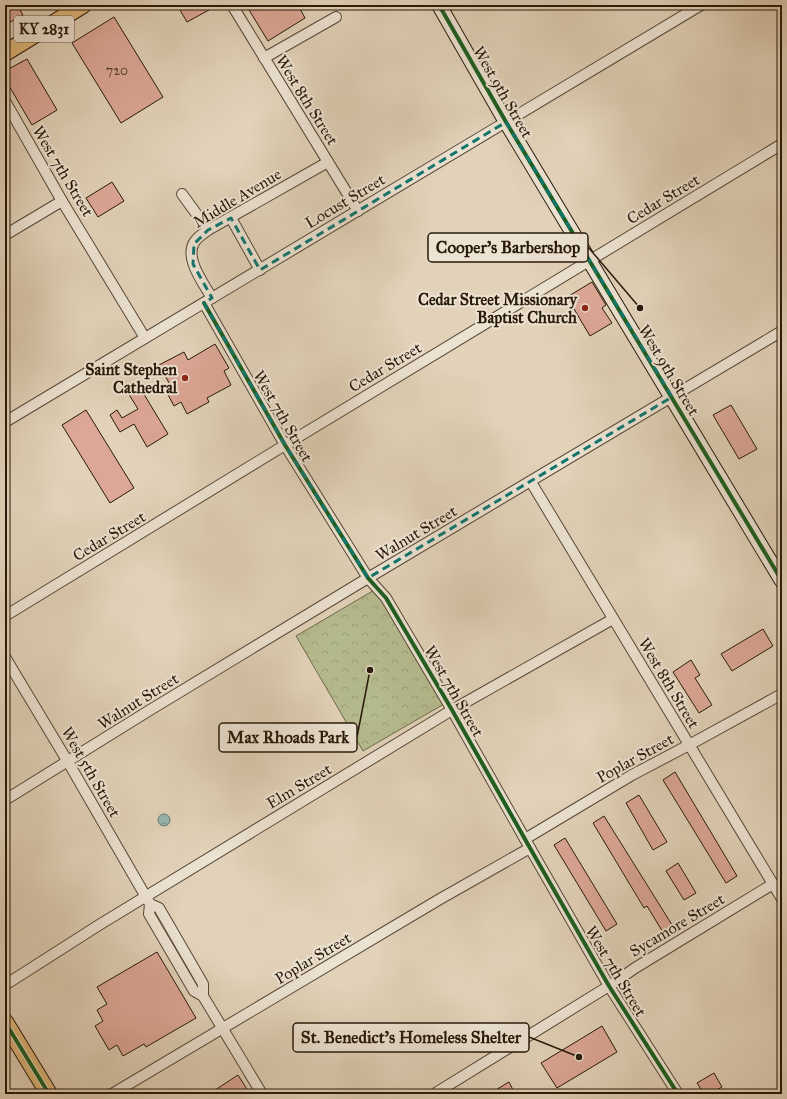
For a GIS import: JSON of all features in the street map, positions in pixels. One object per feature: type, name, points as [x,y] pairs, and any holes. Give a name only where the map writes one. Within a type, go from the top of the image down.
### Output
[{"type":"main road","name":"KY 2831","points":[[5,53],[83,5]]},
{"type":"main road","points":[[5,1022],[49,1094]]},
{"type":"street","name":"West 8th Street","points":[[232,5],[358,211]]},
{"type":"street","name":"West 9th Street","points":[[439,5],[506,122],[782,581]]},
{"type":"street","name":"Locust Street","points":[[5,422],[701,5]]},
{"type":"street","points":[[264,58],[336,17]]},
{"type":"street","name":"West 7th Street","points":[[5,101],[62,201],[145,338]]},
{"type":"street","name":"Cedar Street","points":[[5,616],[782,144]]},
{"type":"street","name":"Middle Avenue","points":[[208,301],[192,257],[192,248],[196,240],[208,230],[328,162]]},
{"type":"street","points":[[182,194],[208,230]]},
{"type":"street","points":[[5,235],[62,201]]},
{"type":"street","points":[[231,218],[260,270]]},
{"type":"street","name":"West 7th Street","points":[[208,301],[285,445],[368,578],[386,598],[452,710],[609,986],[678,1094]]},
{"type":"street","name":"Walnut Street","points":[[5,800],[368,578],[782,331]]},
{"type":"street","name":"West 8th Street","points":[[531,482],[782,899]]},
{"type":"street","name":"Elm Street","points":[[5,985],[148,900],[452,710],[613,619]]},
{"type":"street","name":"West 5th Street","points":[[5,657],[148,900],[149,914],[194,991],[203,996],[262,1094]]},
{"type":"street","name":"Poplar Street","points":[[524,839],[632,775],[782,694]]},
{"type":"street","name":"Poplar Street","points":[[112,1094],[440,899],[530,848]]},
{"type":"street","name":"Sycamore Street","points":[[434,1094],[609,986],[635,968],[773,884]]},
{"type":"highlighted area","points":[[506,122],[672,397],[368,578],[285,445],[204,303],[212,298],[193,264],[194,244],[208,230],[231,218],[260,270]]},
{"type":"green space","points":[[376,589],[444,704],[363,751],[296,636]]},
{"type":"water","points":[[164,814],[168,816],[170,820],[168,824],[164,826],[160,824],[158,820],[160,816]]},
{"type":"building","points":[[5,5],[17,5],[23,15],[5,25]]},
{"type":"building","points":[[177,5],[218,5],[187,22]]},
{"type":"building","points":[[246,5],[298,5],[305,18],[268,41]]},
{"type":"building","points":[[114,17],[163,97],[121,123],[72,43]]},
{"type":"building","points":[[27,59],[57,110],[32,125],[5,79],[5,71]]},
{"type":"building","points":[[112,182],[124,201],[98,217],[86,198]]},
{"type":"building","name":"Cedar Street Missionary Baptist Church","points":[[592,282],[606,305],[602,308],[612,323],[590,336],[567,297]]},
{"type":"building","points":[[215,344],[229,368],[224,371],[231,385],[207,398],[209,402],[187,414],[181,402],[174,406],[166,391],[172,388],[159,365],[184,352],[188,360]]},
{"type":"building","points":[[139,386],[168,434],[147,447],[134,424],[120,432],[110,415],[117,410],[122,418],[138,409],[128,393]]},
{"type":"building","points":[[731,405],[757,449],[739,459],[713,415]]},
{"type":"building","points":[[86,410],[134,488],[110,503],[62,425]]},
{"type":"building","points":[[763,629],[773,646],[732,671],[721,654]]},
{"type":"building","points":[[691,660],[700,675],[695,678],[712,705],[699,713],[673,672]]},
{"type":"building","points":[[675,772],[737,876],[726,883],[663,780]]},
{"type":"building","points":[[639,795],[667,842],[653,850],[626,803]]},
{"type":"building","points":[[604,816],[674,928],[664,934],[647,906],[644,908],[593,823]]},
{"type":"building","points":[[565,838],[617,924],[606,931],[554,845]]},
{"type":"building","points":[[678,863],[696,893],[684,900],[666,871]]},
{"type":"building","points":[[157,952],[196,1018],[146,1047],[144,1044],[123,1056],[117,1045],[109,1050],[95,1026],[103,1021],[97,1010],[107,1004],[97,987]]},
{"type":"building","points":[[602,1026],[617,1052],[557,1088],[541,1063]]},
{"type":"building","points":[[714,1073],[722,1087],[710,1094],[704,1094],[697,1083]]},
{"type":"building","points":[[238,1075],[250,1094],[209,1094]]},
{"type":"building","points":[[509,1082],[515,1094],[489,1094]]},
{"type":"cycle path","points":[[439,5],[506,122],[782,581]]},
{"type":"cycle path","points":[[204,303],[285,445],[368,578],[386,598],[452,710],[609,986],[678,1094]]},
{"type":"cycle path","points":[[5,1022],[49,1094]]},
{"type":"place","name":"Cedar Street Missionary Baptist Church","points":[[585,308]]},
{"type":"place","name":"Cooper's Barbershop","points":[[640,308]]},
{"type":"place","name":"Saint Stephen Cathedral","points":[[185,378]]},
{"type":"place","name":"Max Rhoads Park","points":[[370,670]]},
{"type":"place","name":"St. Benedict's Homeless Shelter","points":[[579,1057]]}]
